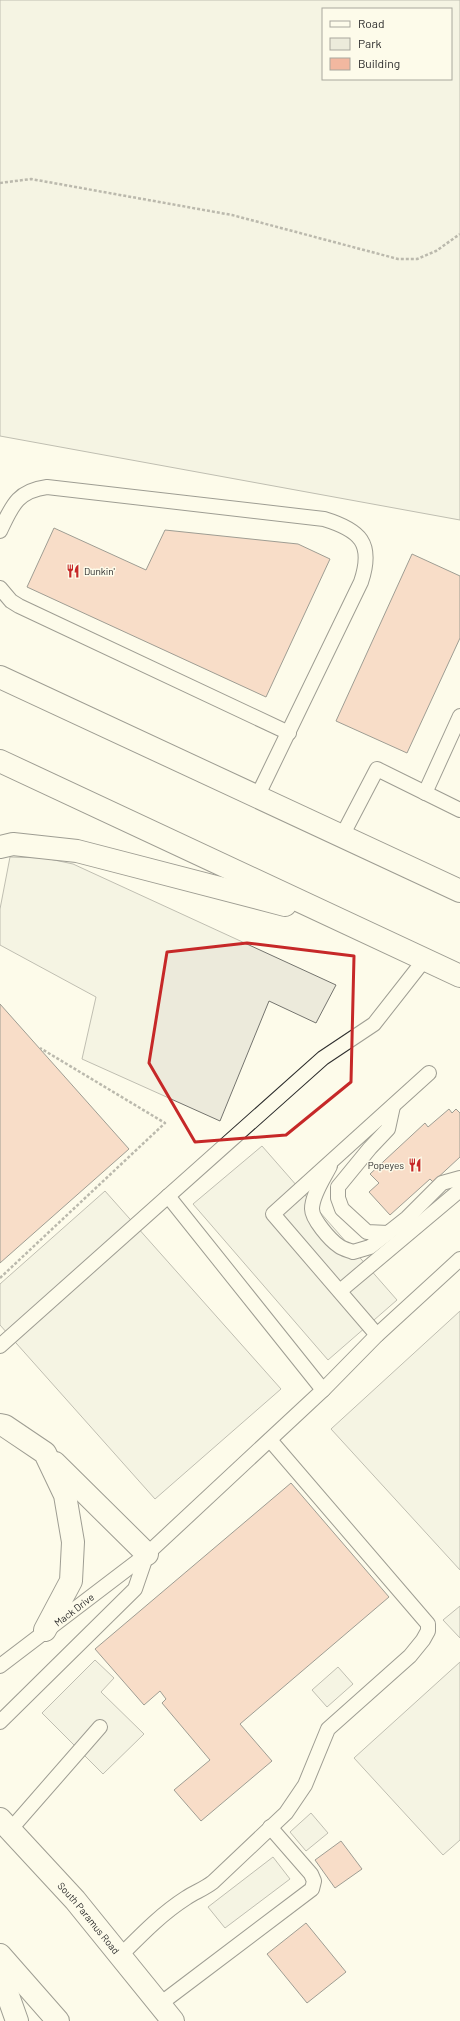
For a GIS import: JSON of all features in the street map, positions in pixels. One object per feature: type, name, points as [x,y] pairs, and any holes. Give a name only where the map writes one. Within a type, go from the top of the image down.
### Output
[{"type":"main road","points":[[0,677],[460,891]]},
{"type":"main road","points":[[0,761],[460,976]]},
{"type":"main road","points":[[0,847],[13,844],[77,851],[344,921]]},
{"type":"main road","points":[[0,1425],[5,1426],[46,1453],[147,1554]]},
{"type":"main road","points":[[46,1453],[65,1495],[73,1542],[71,1581],[46,1630]]},
{"type":"main road","name":"South Paramus Road","points":[[5,1825],[75,1900],[173,2021]]},
{"type":"main road","points":[[0,1955],[58,2021]]},
{"type":"main road","points":[[0,1973],[17,2021]]},
{"type":"lane","points":[[0,531],[7,516],[21,495],[33,489],[47,487],[324,519],[352,530],[361,538],[366,548],[367,560],[365,572],[289,734],[257,797]]},
{"type":"lane","points":[[0,588],[11,601],[19,606],[289,734]]},
{"type":"lane","points":[[424,793],[460,716]]},
{"type":"lane","points":[[342,836],[377,769],[460,810]]},
{"type":"lane","points":[[0,1346],[328,1053],[374,1024],[424,959]]},
{"type":"lane","points":[[377,1335],[273,1214],[429,1073]]},
{"type":"lane","points":[[388,1233],[368,1232],[342,1209],[338,1198],[338,1187],[370,1148],[388,1129],[393,1106]]},
{"type":"lane","points":[[333,1160],[315,1198],[312,1209],[314,1217],[339,1246],[353,1252],[370,1247],[407,1218],[442,1183],[460,1178]]},
{"type":"lane","points":[[340,1291],[460,1190]]},
{"type":"lane","points":[[168,1196],[323,1390]]},
{"type":"lane","name":"Mack Drive","points":[[0,1666],[147,1554],[323,1390],[377,1335],[460,1259]]},
{"type":"lane","points":[[120,1956],[161,1917],[187,1897],[202,1891],[213,1882],[286,1813],[295,1797],[305,1785],[324,1735],[336,1720],[410,1656],[423,1640],[428,1631],[428,1624],[270,1440]]},
{"type":"lane","points":[[0,1722],[135,1589],[147,1554]]},
{"type":"lane","points":[[5,1825],[100,1727]]},
{"type":"lane","points":[[160,2004],[312,1889],[314,1881],[311,1874],[270,1827]]},
{"type":"path","points":[[0,184],[31,179],[232,214],[398,259],[417,259],[436,251],[460,234]]},
{"type":"path","points":[[0,1278],[165,1123],[40,1048]]},
{"type":"highlighted area","points":[[247,943],[354,956],[351,1082],[286,1135],[195,1142],[149,1063],[167,952]]},
{"type":"green space","points":[[0,0],[460,0],[460,520],[0,436]]},
{"type":"shaded area","points":[[10,857],[45,858],[73,864],[336,985],[316,1023],[269,1001],[220,1121],[82,1059],[96,997],[0,945],[0,909]]},
{"type":"shaded area","points":[[262,1146],[397,1300],[328,1360],[193,1204]]},
{"type":"shaded area","points":[[105,1191],[281,1389],[155,1499],[0,1325],[0,1284]]},
{"type":"shaded area","points":[[460,1311],[460,1570],[331,1429]]},
{"type":"shaded area","points":[[460,1606],[460,1638],[443,1620]]},
{"type":"shaded area","points":[[95,1660],[114,1678],[101,1692],[144,1734],[103,1774],[42,1713]]},
{"type":"shaded area","points":[[460,1662],[460,1840],[443,1855],[354,1758]]},
{"type":"shaded area","points":[[338,1667],[353,1684],[327,1707],[312,1690]]},
{"type":"shaded area","points":[[311,1813],[328,1833],[306,1851],[290,1832]]},
{"type":"shaded area","points":[[273,1857],[290,1879],[225,1928],[208,1907]]},
{"type":"building","points":[[54,528],[146,570],[165,530],[298,544],[330,559],[266,697],[27,587]]},
{"type":"building","points":[[412,554],[460,576],[460,638],[407,753],[336,721]]},
{"type":"building","points":[[0,1004],[129,1149],[0,1263]]},
{"type":"building","name":"Popeyes","points":[[449,1109],[452,1113],[456,1109],[460,1113],[460,1157],[433,1182],[430,1179],[390,1215],[369,1192],[379,1183],[370,1174],[425,1123],[428,1127]]},
{"type":"building","points":[[291,1483],[389,1597],[240,1724],[272,1761],[201,1821],[174,1790],[210,1760],[162,1703],[166,1699],[160,1691],[144,1705],[95,1649]]},
{"type":"building","points":[[341,1841],[362,1869],[335,1888],[315,1860]]},
{"type":"building","points":[[306,1923],[346,1972],[307,2003],[267,1954]]},
{"type":"place","name":"Dunkin'","points":[[73,571]]},
{"type":"place","name":"Popeyes","points":[[415,1165]]}]
